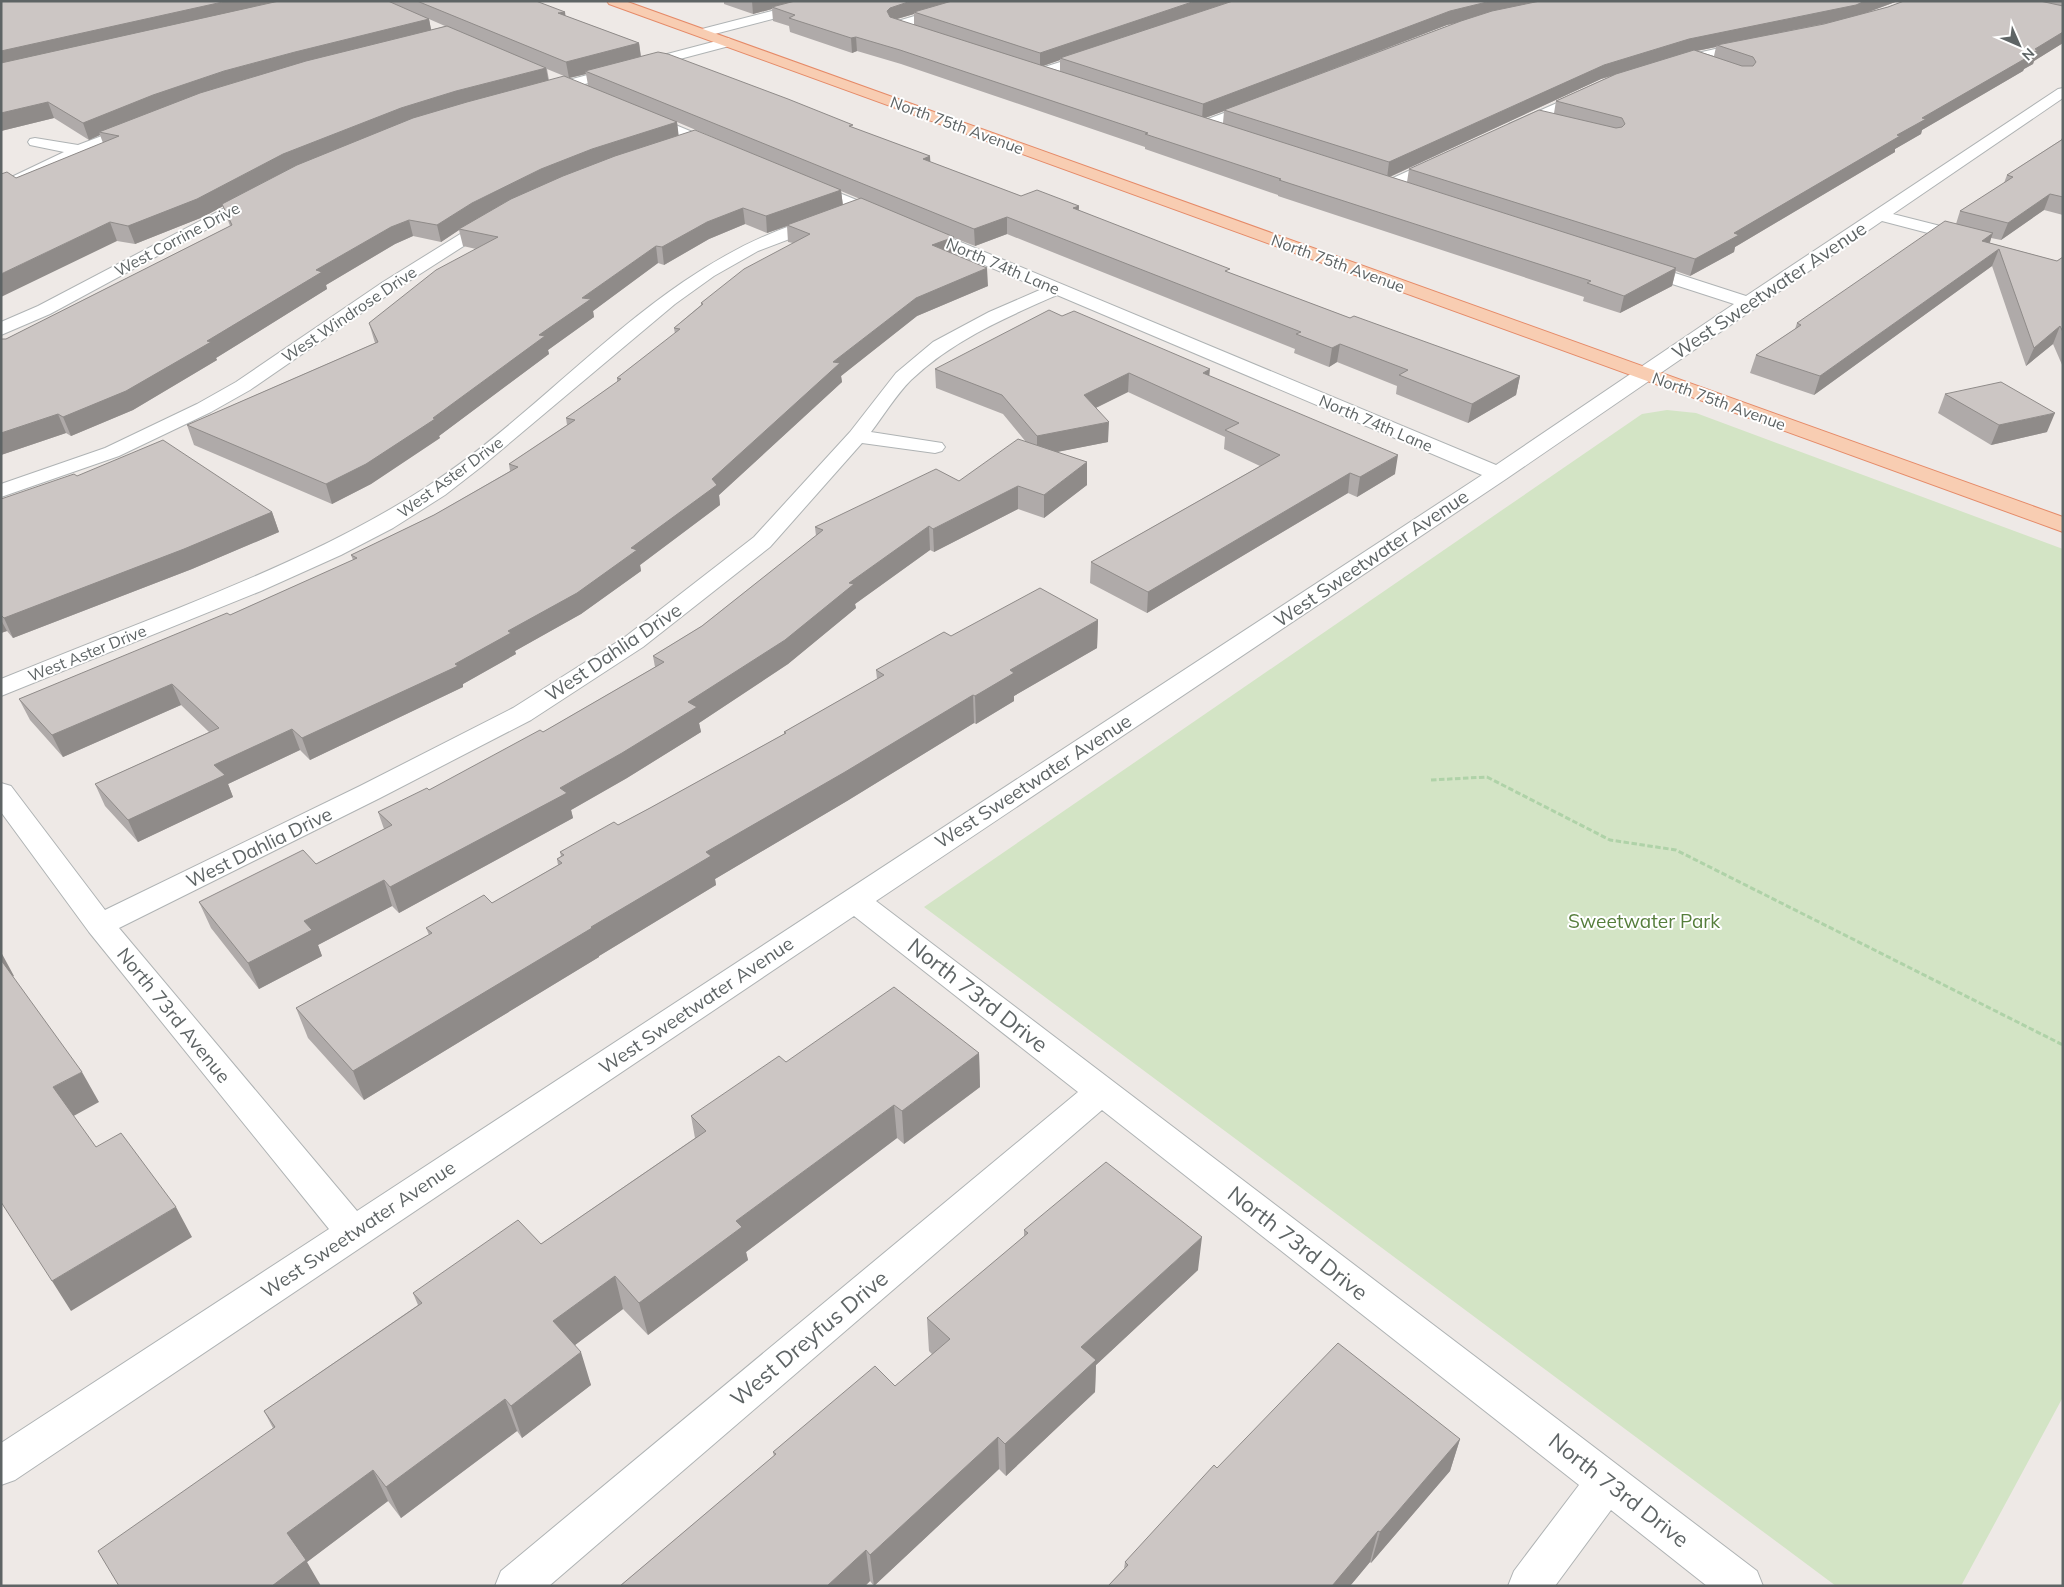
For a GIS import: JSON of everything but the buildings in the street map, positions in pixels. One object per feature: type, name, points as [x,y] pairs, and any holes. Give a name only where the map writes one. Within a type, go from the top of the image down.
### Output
[{"type":"main road","name":"North 75th Avenue","points":[[613,1],[2063,525]]},
{"type":"street","points":[[704,33],[826,1]]},
{"type":"street","points":[[922,35],[895,26],[979,1]]},
{"type":"street","points":[[1662,65],[1769,41]]},
{"type":"street","points":[[530,94],[728,42]]},
{"type":"street","points":[[1040,73],[1105,51]]},
{"type":"street","points":[[1691,58],[1718,67]]},
{"type":"street","points":[[1022,67],[1067,82]]},
{"type":"street","points":[[540,73],[594,95]]},
{"type":"street","points":[[1500,134],[1598,88]]},
{"type":"street","name":"West Sweetwater Avenue","points":[[1,1466],[1498,474],[2063,92]]},
{"type":"street","points":[[1202,126],[1273,99]]},
{"type":"street","points":[[628,110],[734,154]]},
{"type":"street","points":[[1535,118],[1561,124]]},
{"type":"street","points":[[1184,120],[1230,135]]},
{"type":"street","points":[[1,188],[79,150],[147,123]]},
{"type":"street","points":[[671,148],[697,139]]},
{"type":"street","points":[[35,142],[79,150]]},
{"type":"street","points":[[1388,186],[1457,154]]},
{"type":"street","name":"North 74th Lane","points":[[789,177],[1498,474]]},
{"type":"street","points":[[1370,180],[1406,192]]},
{"type":"street","name":"West Corrine Drive","points":[[1,329],[44,310],[269,190]]},
{"type":"street","name":"West Aster Drive","points":[[1,688],[252,586],[333,550],[385,523],[437,490],[474,463],[669,300],[708,272],[752,247],[862,208]]},
{"type":"street","name":"West Windrose Drive","points":[[1,491],[112,452],[212,404],[243,386],[483,225],[504,214]]},
{"type":"street","points":[[1879,215],[1986,243]]},
{"type":"street","points":[[1625,263],[1749,303]]},
{"type":"street","name":"West Dahlia Drive","points":[[100,925],[370,792],[522,714],[634,642],[762,542],[857,436],[903,377],[940,346],[995,316],[1058,289]]},
{"type":"street","points":[[857,436],[935,447]]},
{"type":"street","name":"North 73rd Avenue","points":[[1,792],[100,925],[353,1232]]},
{"type":"street","name":"North 73rd Drive","points":[[854,900],[1742,1586]]},
{"type":"street","name":"West Dreyfus Drive","points":[[516,1586],[1102,1091]]},
{"type":"street","points":[[1529,1586],[1607,1481]]},
{"type":"path","points":[[1431,780],[1487,777],[1610,840],[1676,850],[2063,1045]]},
{"type":"green space","name":"Sweetwater Park","points":[[1667,410],[1696,413],[2063,549],[2063,1397],[1961,1586],[1836,1586],[924,907],[1642,414]]}]
